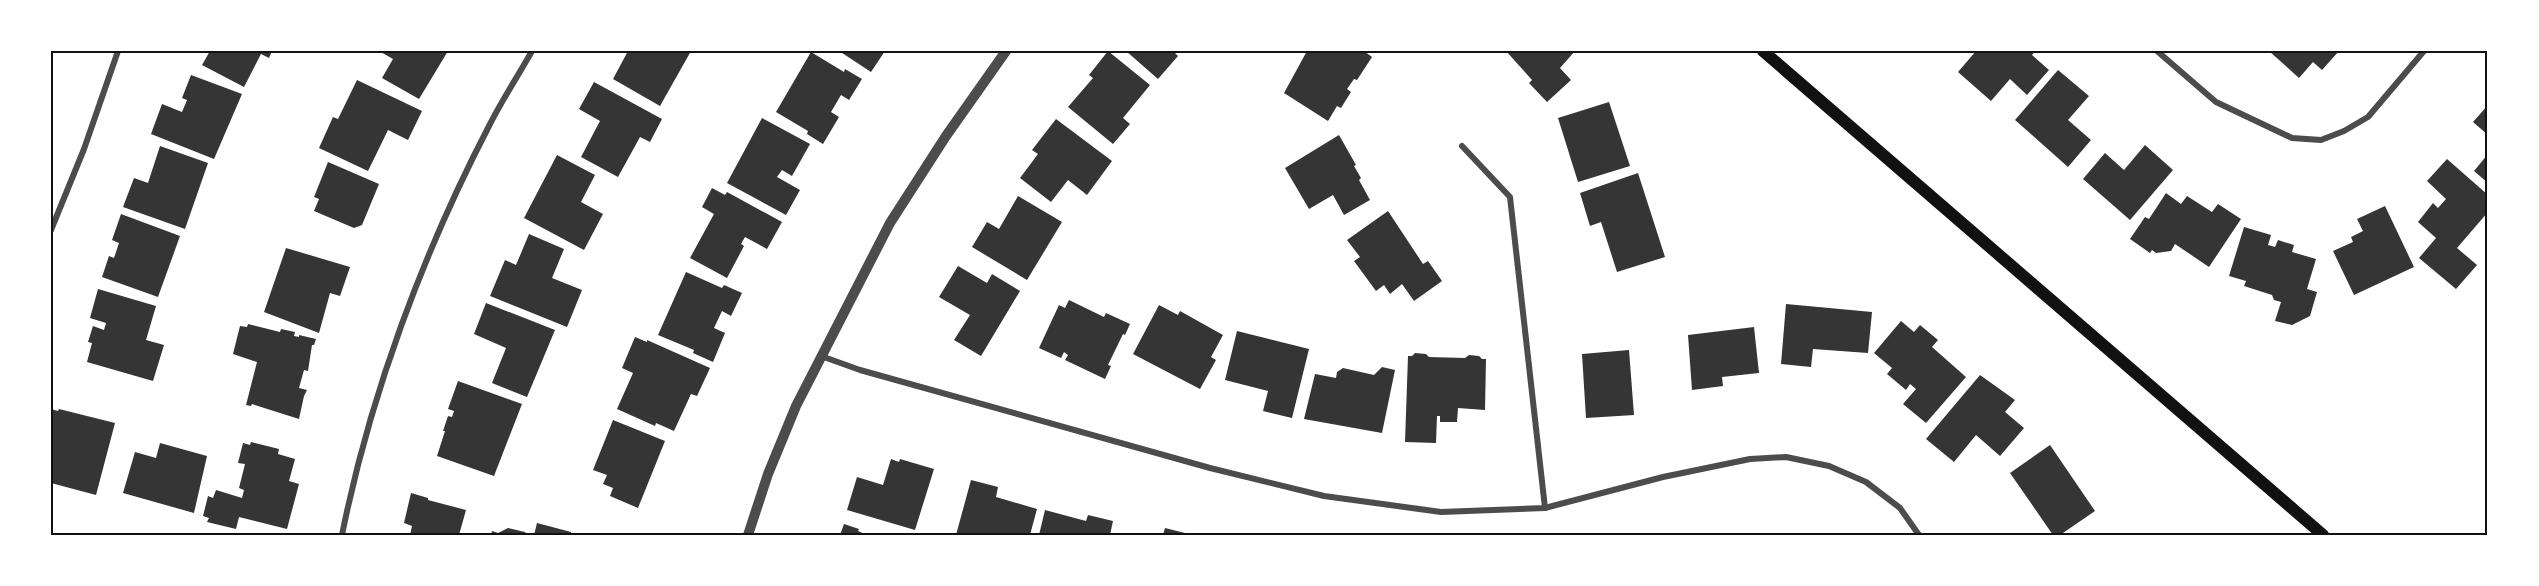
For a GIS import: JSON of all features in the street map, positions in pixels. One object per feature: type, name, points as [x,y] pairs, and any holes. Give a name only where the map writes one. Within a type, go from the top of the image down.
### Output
[{"type":"main road","points":[[1763,51],[2323,535]]},
{"type":"street","points":[[51,230],[84,149],[118,51]]},
{"type":"street","points":[[342,535],[352,483],[399,331],[429,253],[490,124],[532,51]]},
{"type":"street","points":[[748,535],[768,474],[796,406],[890,223],[946,136],[1006,51]]},
{"type":"street","points":[[2157,51],[2216,102],[2292,138],[2321,140],[2344,131],[2368,117],[2424,51]]},
{"type":"street","points":[[1462,146],[1510,197],[1545,508]]},
{"type":"street","points":[[820,356],[860,370],[1155,453],[1324,496],[1441,512],[1545,508],[1663,477],[1750,459],[1786,457],[1829,466],[1866,482],[1900,508],[1919,535]]},
{"type":"building","points":[[210,51],[272,51],[269,58],[261,54],[244,87],[202,65]]},
{"type":"building","points":[[379,51],[448,51],[419,99],[382,78],[393,59]]},
{"type":"building","points":[[628,51],[691,51],[660,106],[613,79]]},
{"type":"building","points":[[839,51],[885,51],[871,72]]},
{"type":"building","points":[[1108,51],[1150,85],[1123,118],[1130,124],[1113,144],[1068,107],[1093,78],[1089,75]]},
{"type":"building","points":[[1126,51],[1177,51],[1175,53],[1178,56],[1158,79]]},
{"type":"building","points":[[1307,51],[1364,51],[1372,57],[1357,80],[1354,79],[1347,89],[1351,92],[1341,108],[1337,106],[1328,121],[1284,93]]},
{"type":"building","points":[[1506,51],[1575,51],[1560,68],[1571,80],[1547,102],[1529,83],[1532,80]]},
{"type":"building","points":[[1976,51],[2035,51],[2032,55],[2049,70],[2027,95],[2010,79],[1991,101],[1958,72]]},
{"type":"building","points":[[2269,51],[2339,51],[2322,70],[2313,62],[2299,78]]},
{"type":"building","points":[[811,52],[844,72],[845,69],[862,79],[849,100],[841,95],[831,112],[839,117],[823,144],[807,134],[808,131],[776,112]]},
{"type":"building","points":[[2058,70],[2089,96],[2068,120],[2091,140],[2068,167],[2015,120]]},
{"type":"building","points":[[191,75],[242,94],[214,159],[151,134],[162,104],[182,112],[187,100],[182,98]]},
{"type":"building","points":[[357,80],[422,111],[408,140],[388,130],[368,171],[319,148],[333,117],[338,119]]},
{"type":"building","points":[[594,82],[662,119],[650,142],[640,137],[618,177],[581,157],[600,121],[579,109]]},
{"type":"building","points":[[1609,102],[1630,166],[1578,182],[1558,118]]},
{"type":"building","points":[[2488,105],[2488,135],[2473,122]]},
{"type":"building","points":[[762,118],[810,144],[792,176],[782,170],[777,177],[800,190],[786,215],[727,183]]},
{"type":"building","points":[[1056,119],[1112,161],[1087,195],[1068,180],[1051,202],[1020,178],[1038,154],[1032,150]]},
{"type":"building","points":[[1339,135],[1356,165],[1354,166],[1361,178],[1359,180],[1370,200],[1344,215],[1333,195],[1309,209],[1285,168]]},
{"type":"building","points":[[2145,145],[2173,170],[2130,220],[2083,179],[2105,153],[2124,170]]},
{"type":"building","points":[[160,146],[208,163],[185,229],[123,207],[134,178],[148,183]]},
{"type":"building","points":[[2488,154],[2488,183],[2474,171]]},
{"type":"building","points":[[557,155],[595,175],[581,202],[603,214],[584,250],[524,218]]},
{"type":"building","points":[[2447,159],[2488,195],[2488,212],[2457,248],[2477,265],[2456,289],[2419,258],[2436,238],[2418,222],[2433,203],[2438,208],[2446,199],[2427,181]]},
{"type":"building","points":[[328,162],[379,184],[362,225],[354,228],[314,211],[319,199],[314,197]]},
{"type":"building","points":[[1638,173],[1665,257],[1617,272],[1601,222],[1590,226],[1580,193]]},
{"type":"building","points":[[712,188],[725,195],[727,192],[782,222],[767,249],[745,237],[741,244],[744,246],[727,278],[690,258],[714,214],[702,207]]},
{"type":"building","points":[[2166,193],[2181,204],[2187,196],[2212,212],[2218,204],[2241,219],[2209,267],[2175,244],[2171,251],[2156,253],[2152,250],[2150,253],[2130,239],[2145,217],[2149,219]]},
{"type":"building","points":[[1018,196],[1062,222],[1027,280],[972,247],[987,222],[999,229]]},
{"type":"building","points":[[2385,206],[2414,267],[2354,295],[2333,251],[2353,242],[2351,237],[2363,231],[2357,219]]},
{"type":"building","points":[[1388,211],[1423,264],[1428,261],[1442,281],[1414,301],[1402,284],[1390,294],[1384,285],[1376,291],[1354,261],[1360,257],[1347,240]]},
{"type":"building","points":[[121,214],[180,236],[158,297],[102,277],[109,256],[114,258],[119,243],[112,240]]},
{"type":"building","points":[[2244,227],[2271,235],[2268,245],[2275,247],[2278,240],[2294,245],[2292,252],[2316,259],[2307,289],[2317,292],[2310,316],[2292,325],[2275,321],[2281,302],[2274,300],[2272,295],[2244,286],[2246,281],[2229,276]]},
{"type":"building","points":[[529,234],[564,249],[552,278],[582,290],[567,327],[490,296],[505,260],[516,265]]},
{"type":"building","points":[[286,248],[350,267],[340,296],[330,293],[319,333],[264,312]]},
{"type":"building","points":[[958,266],[987,283],[992,274],[1020,291],[981,356],[954,340],[970,315],[939,297]]},
{"type":"building","points":[[686,272],[722,288],[724,285],[742,293],[731,316],[722,311],[714,328],[725,333],[713,362],[693,353],[694,350],[658,335]]},
{"type":"building","points":[[98,289],[156,306],[146,340],[164,345],[153,381],[87,362],[92,343],[88,342],[93,326],[104,330],[106,323],[90,318]]},
{"type":"building","points":[[1069,300],[1104,317],[1106,313],[1130,324],[1108,365],[1111,366],[1105,379],[1065,360],[1068,355],[1064,352],[1061,358],[1039,348],[1059,305],[1065,308]]},
{"type":"building","points":[[486,303],[555,330],[527,397],[492,383],[506,348],[474,334]]},
{"type":"building","points":[[1786,304],[1872,312],[1868,353],[1813,349],[1811,367],[1781,364]]},
{"type":"building","points":[[1159,305],[1178,315],[1180,311],[1223,335],[1211,357],[1216,360],[1200,389],[1133,354]]},
{"type":"building","points":[[1901,321],[1914,332],[1920,325],[1938,340],[1932,347],[1966,377],[1926,423],[1903,404],[1916,389],[1910,384],[1906,390],[1887,374],[1892,368],[1874,353]]},
{"type":"building","points":[[248,324],[280,332],[281,329],[295,332],[294,336],[316,339],[312,345],[308,371],[304,370],[299,388],[307,390],[299,419],[252,404],[251,406],[246,405],[257,362],[233,354],[240,326],[247,327]]},
{"type":"building","points":[[1754,327],[1759,373],[1722,377],[1723,386],[1692,390],[1688,335]]},
{"type":"building","points":[[1237,331],[1309,349],[1292,418],[1263,411],[1268,391],[1225,380]]},
{"type":"building","points":[[635,337],[647,342],[647,340],[710,368],[697,396],[691,394],[674,431],[656,423],[655,426],[617,409],[633,373],[622,368]]},
{"type":"building","points":[[1629,350],[1634,415],[1586,418],[1582,354]]},
{"type":"building","points":[[1415,353],[1426,354],[1429,357],[1465,358],[1469,355],[1486,359],[1485,410],[1458,408],[1457,422],[1440,422],[1440,416],[1437,416],[1436,443],[1405,442],[1408,356]]},
{"type":"building","points":[[1382,367],[1395,370],[1382,433],[1304,419],[1315,374],[1336,378],[1337,372],[1343,368],[1374,375]]},
{"type":"building","points":[[1980,375],[2015,400],[2005,412],[2024,428],[2000,456],[1976,435],[1954,462],[1926,439]]},
{"type":"building","points":[[458,381],[522,404],[494,476],[437,456],[448,416],[452,417],[454,411],[448,409]]},
{"type":"building","points":[[51,409],[115,423],[96,495],[51,483]]},
{"type":"building","points":[[613,420],[665,441],[638,508],[610,496],[613,488],[603,484],[607,475],[593,470]]},
{"type":"building","points":[[251,442],[279,449],[278,454],[295,459],[289,481],[299,484],[287,529],[239,517],[236,529],[207,522],[209,518],[203,516],[208,496],[213,498],[216,490],[242,498],[244,490],[239,488],[245,464],[238,463],[243,443],[250,445]]},
{"type":"building","points":[[160,443],[207,456],[194,513],[123,493],[135,452],[156,458]]},
{"type":"building","points":[[2050,445],[2095,511],[2060,535],[2053,535],[2010,473]]},
{"type":"building","points":[[891,459],[899,462],[900,459],[934,469],[915,530],[847,510],[857,477],[883,485]]},
{"type":"building","points":[[971,480],[998,487],[996,497],[1037,509],[1030,535],[956,535]]},
{"type":"building","points":[[411,493],[466,510],[459,535],[410,535],[412,526],[404,523]]},
{"type":"building","points":[[1045,510],[1086,521],[1088,515],[1113,521],[1110,535],[1039,535]]},
{"type":"building","points":[[537,523],[571,532],[571,535],[534,535]]},
{"type":"building","points":[[844,524],[859,529],[858,531],[867,535],[840,535]]},
{"type":"building","points":[[508,528],[525,532],[527,535],[491,535],[492,531],[498,533]]},
{"type":"building","points":[[1165,528],[1189,534],[1189,535],[1163,535]]}]
